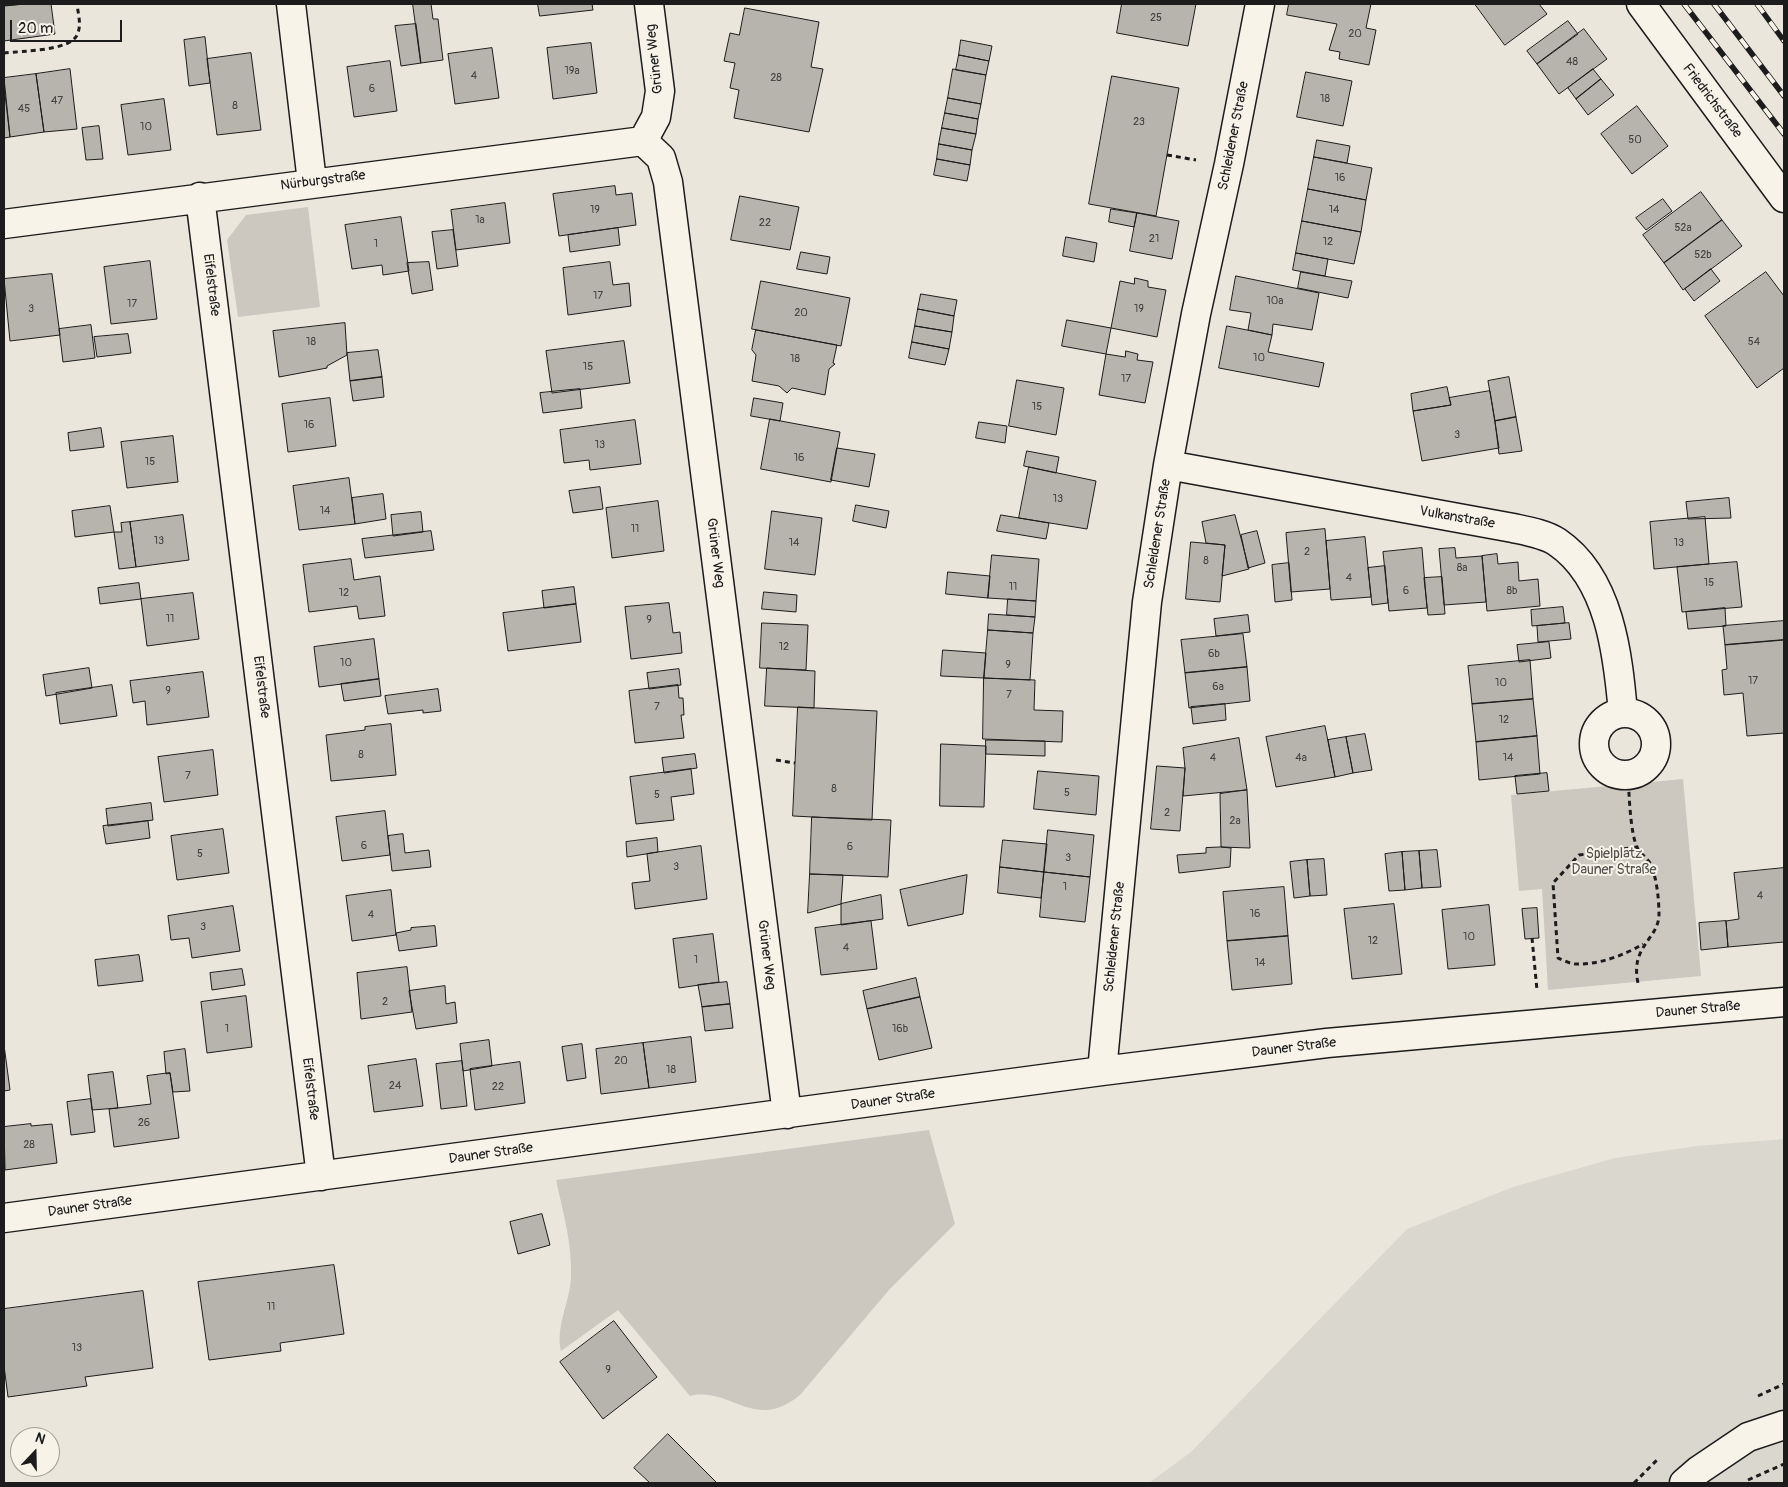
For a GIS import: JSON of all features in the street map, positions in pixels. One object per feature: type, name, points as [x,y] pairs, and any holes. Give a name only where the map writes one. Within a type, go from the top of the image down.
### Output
[{"type":"street","points":[[291,4],[312,182]]},
{"type":"street","name":"Grüner Weg","points":[[649,4],[660,91],[656,117],[643,141],[661,158],[668,182],[787,1114]]},
{"type":"street","name":"Schleidener Straße","points":[[1102,1071],[1148,602],[1168,464],[1196,314],[1229,164],[1260,4]]},
{"type":"street","name":"Friedrichstraße","points":[[1641,4],[1784,198]]},
{"type":"street","name":"Nürburgstraße","points":[[4,224],[312,182],[643,141]]},
{"type":"street","name":"Eifelstraße","points":[[200,197],[321,1176]]},
{"type":"street","name":"Vulkanstraße","points":[[1168,464],[1504,526],[1556,541],[1573,555],[1584,570],[1605,610],[1618,658],[1623,713]]},
{"type":"street","points":[[1623,713],[1633,714],[1649,724],[1656,741],[1652,760],[1638,772],[1617,774],[1600,761],[1595,740],[1597,730],[1604,722],[1612,715],[1623,713]]},
{"type":"street","name":"Dauner Straße","points":[[4,1218],[1102,1071],[1327,1043],[1540,1026],[1784,1002]]},
{"type":"street","points":[[1684,1483],[1699,1470],[1748,1437],[1784,1424]]},
{"type":"path","points":[[4,53],[68,44],[77,36],[80,25],[77,4]]},
{"type":"path","points":[[1628,774],[1637,848],[1651,864],[1659,918],[1644,944],[1638,960],[1636,975],[1644,1015]]},
{"type":"path","points":[[1637,848],[1579,855],[1554,883],[1558,958],[1576,964],[1606,959],[1632,951],[1644,944]]},
{"type":"path","points":[[1532,938],[1540,1026]]},
{"type":"path","points":[[1740,1483],[1784,1464]]},
{"type":"shaded area","points":[[1784,1139],[1784,1483],[1149,1483],[1191,1452],[1407,1229],[1513,1187],[1615,1158],[1697,1146]]},
{"type":"green space","points":[[308,207],[320,307],[238,317],[227,240],[246,215]]},
{"type":"green space","name":"Spielplatz Dauner Straße","points":[[1683,779],[1701,976],[1548,990],[1542,889],[1519,891],[1511,795]]},
{"type":"green space","points":[[929,1130],[955,1224],[889,1290],[800,1395],[784,1406],[769,1410],[756,1409],[718,1397],[705,1395],[690,1396],[618,1310],[561,1351],[560,1332],[569,1294],[571,1263],[556,1180]]},
{"type":"building","points":[[4,4],[25,4],[4,6]]},
{"type":"building","points":[[51,4],[55,34],[4,41],[4,6]]},
{"type":"building","points":[[413,4],[431,4],[433,19],[438,19],[443,60],[421,63]]},
{"type":"building","points":[[538,4],[592,4],[593,10],[540,16]]},
{"type":"building","points":[[1122,4],[1196,4],[1188,46],[1117,33]]},
{"type":"building","points":[[1289,4],[1371,4],[1366,28],[1376,30],[1369,65],[1339,59],[1340,52],[1329,50],[1337,24],[1287,15]]},
{"type":"building","points":[[1475,4],[1539,4],[1547,14],[1505,45]]},
{"type":"building","points":[[745,8],[819,22],[811,67],[823,69],[809,132],[734,118],[739,90],[730,88],[735,63],[724,61],[730,33],[739,35]]},
{"type":"building","points":[[1568,21],[1578,34],[1537,64],[1527,51]]},
{"type":"building","points":[[416,24],[421,63],[401,66],[395,26]]},
{"type":"building","points":[[1584,29],[1607,59],[1559,94],[1537,64]]},
{"type":"building","points":[[205,37],[210,83],[189,86],[184,40]]},
{"type":"building","points":[[961,40],[992,46],[989,61],[959,55]]},
{"type":"building","points":[[591,43],[597,93],[553,99],[547,48]]},
{"type":"building","points":[[492,48],[499,98],[455,104],[448,54]]},
{"type":"building","points":[[251,53],[261,130],[217,135],[207,59]]},
{"type":"building","points":[[959,55],[989,61],[986,75],[956,70]]},
{"type":"building","points":[[390,61],[397,111],[354,117],[347,67]]},
{"type":"building","points":[[70,69],[77,129],[44,132],[36,74]]},
{"type":"building","points":[[953,69],[986,75],[981,104],[948,98]]},
{"type":"building","points":[[1593,69],[1601,79],[1576,99],[1568,88]]},
{"type":"building","points":[[1306,72],[1352,81],[1343,126],[1297,117]]},
{"type":"building","points":[[36,74],[44,132],[10,137],[4,78]]},
{"type":"building","points":[[1112,76],[1179,88],[1156,216],[1089,204]]},
{"type":"building","points":[[1601,79],[1614,95],[1588,115],[1576,99]]},
{"type":"building","points":[[4,86],[10,137],[4,138]]},
{"type":"building","points":[[948,98],[981,104],[978,119],[945,113]]},
{"type":"building","points":[[164,99],[171,150],[128,155],[121,105]]},
{"type":"building","points":[[1637,106],[1668,146],[1632,174],[1601,134]]},
{"type":"building","points":[[945,113],[978,119],[976,134],[942,128]]},
{"type":"building","points":[[99,126],[103,159],[86,160],[82,128]]},
{"type":"building","points":[[942,128],[976,134],[972,150],[939,144]]},
{"type":"building","points":[[1317,140],[1350,146],[1347,163],[1314,157]]},
{"type":"building","points":[[939,144],[972,150],[970,165],[937,159]]},
{"type":"building","points":[[1314,157],[1372,168],[1366,200],[1308,189]]},
{"type":"building","points":[[937,159],[970,165],[967,181],[934,175]]},
{"type":"building","points":[[615,186],[616,195],[632,193],[636,225],[559,236],[553,194]]},
{"type":"building","points":[[1308,189],[1366,200],[1361,232],[1302,221]]},
{"type":"building","points":[[1701,192],[1722,220],[1664,263],[1643,235]]},
{"type":"building","points":[[740,196],[799,207],[790,250],[731,240]]},
{"type":"building","points":[[1663,199],[1672,211],[1646,230],[1636,218]]},
{"type":"building","points":[[505,203],[510,243],[456,250],[451,210]]},
{"type":"building","points":[[1111,209],[1137,213],[1134,227],[1109,222]]},
{"type":"building","points":[[1137,213],[1179,221],[1172,259],[1130,251]]},
{"type":"building","points":[[401,217],[409,271],[383,275],[382,265],[352,269],[345,225]]},
{"type":"building","points":[[1722,220],[1742,246],[1683,290],[1664,263]]},
{"type":"building","points":[[1302,221],[1361,232],[1354,264],[1296,253]]},
{"type":"building","points":[[618,228],[620,245],[570,252],[568,235]]},
{"type":"building","points":[[453,230],[458,266],[437,269],[432,232]]},
{"type":"building","points":[[1066,237],[1097,243],[1094,262],[1063,256]]},
{"type":"building","points":[[801,252],[830,257],[827,274],[797,269]]},
{"type":"building","points":[[1296,253],[1328,259],[1325,276],[1293,270]]},
{"type":"building","points":[[150,261],[157,319],[111,324],[104,267]]},
{"type":"building","points":[[429,262],[433,290],[412,294],[407,263]]},
{"type":"building","points":[[610,262],[613,285],[629,283],[631,306],[568,315],[563,268]]},
{"type":"building","points":[[1711,269],[1720,281],[1694,301],[1685,289]]},
{"type":"building","points":[[1301,272],[1352,281],[1348,298],[1298,288]]},
{"type":"building","points":[[1766,272],[1784,296],[1784,368],[1757,388],[1705,316]]},
{"type":"building","points":[[52,274],[60,335],[10,341],[4,279]]},
{"type":"building","points":[[1236,276],[1319,293],[1312,330],[1273,324],[1272,335],[1248,330],[1251,313],[1230,310]]},
{"type":"building","points":[[1135,278],[1148,281],[1148,287],[1166,290],[1157,337],[1111,328],[1120,281],[1134,284]]},
{"type":"building","points":[[761,281],[850,298],[841,346],[752,329]]},
{"type":"building","points":[[921,294],[957,300],[954,316],[918,309]]},
{"type":"building","points":[[918,309],[954,316],[952,332],[915,326]]},
{"type":"building","points":[[1067,320],[1111,328],[1106,354],[1062,346]]},
{"type":"building","points":[[345,323],[347,355],[327,366],[327,368],[279,377],[273,331]]},
{"type":"building","points":[[91,325],[95,358],[63,362],[59,329]]},
{"type":"building","points":[[915,326],[952,332],[949,349],[912,342]]},
{"type":"building","points":[[1227,326],[1272,335],[1268,352],[1324,363],[1319,387],[1219,368]]},
{"type":"building","points":[[756,330],[837,345],[833,363],[835,364],[829,369],[825,395],[792,388],[787,393],[779,386],[752,381],[756,355],[752,350]]},
{"type":"building","points":[[128,334],[131,353],[97,357],[94,337]]},
{"type":"building","points":[[624,341],[630,383],[552,393],[546,351]]},
{"type":"building","points":[[912,342],[949,349],[945,365],[909,358]]},
{"type":"building","points":[[378,350],[382,377],[350,381],[347,353]]},
{"type":"building","points":[[1126,351],[1138,354],[1137,360],[1153,362],[1145,403],[1099,395],[1106,354],[1125,357]]},
{"type":"building","points":[[382,377],[384,397],[353,401],[350,381]]},
{"type":"building","points":[[1509,377],[1516,417],[1495,421],[1488,381]]},
{"type":"building","points":[[1017,380],[1064,388],[1056,435],[1009,426]]},
{"type":"building","points":[[1447,387],[1451,405],[1413,411],[1411,394]]},
{"type":"building","points":[[580,389],[582,408],[543,413],[540,393]]},
{"type":"building","points":[[1490,391],[1499,448],[1422,461],[1413,411],[1451,405],[1449,398]]},
{"type":"building","points":[[330,398],[336,446],[288,452],[282,404]]},
{"type":"building","points":[[754,398],[783,403],[780,421],[751,416]]},
{"type":"building","points":[[1516,417],[1522,451],[1499,454],[1495,421]]},
{"type":"building","points":[[770,419],[840,432],[831,482],[761,469]]},
{"type":"building","points":[[635,420],[641,464],[590,470],[589,460],[564,463],[560,430]]},
{"type":"building","points":[[979,422],[1007,426],[1005,443],[976,438]]},
{"type":"building","points":[[101,428],[104,447],[70,451],[68,433]]},
{"type":"building","points":[[173,436],[178,482],[127,488],[121,442]]},
{"type":"building","points":[[837,448],[875,454],[869,487],[831,480]]},
{"type":"building","points":[[1027,451],[1059,457],[1056,473],[1024,466]]},
{"type":"building","points":[[1029,467],[1096,481],[1087,529],[1019,518]]},
{"type":"building","points":[[349,478],[355,524],[299,530],[293,486]]},
{"type":"building","points":[[600,487],[603,509],[573,513],[569,491]]},
{"type":"building","points":[[383,494],[386,519],[355,524],[352,498]]},
{"type":"building","points":[[1729,498],[1731,518],[1688,519],[1686,502]]},
{"type":"building","points":[[658,501],[664,551],[612,558],[606,508]]},
{"type":"building","points":[[856,505],[889,511],[886,528],[853,521]]},
{"type":"building","points":[[110,506],[114,532],[75,537],[72,511]]},
{"type":"building","points":[[772,511],[822,518],[815,575],[765,569]]},
{"type":"building","points":[[421,512],[423,532],[393,536],[391,515]]},
{"type":"building","points":[[183,515],[189,560],[136,567],[130,522]]},
{"type":"building","points":[[1001,515],[1049,523],[1046,539],[997,531]]},
{"type":"building","points":[[1235,515],[1249,569],[1222,576],[1225,545],[1206,543],[1202,522]]},
{"type":"building","points":[[1705,517],[1709,564],[1654,569],[1650,522]]},
{"type":"building","points":[[130,522],[136,567],[119,569],[114,532],[122,532],[121,523]]},
{"type":"building","points":[[1325,529],[1330,589],[1291,592],[1286,533]]},
{"type":"building","points":[[431,531],[434,550],[365,558],[362,539]]},
{"type":"building","points":[[1257,531],[1265,563],[1248,568],[1241,535]]},
{"type":"building","points":[[1365,537],[1371,597],[1331,600],[1326,541]]},
{"type":"building","points":[[1191,542],[1225,545],[1220,602],[1186,599]]},
{"type":"building","points":[[1422,548],[1427,608],[1389,611],[1383,552]]},
{"type":"building","points":[[1455,548],[1456,558],[1482,556],[1486,602],[1444,605],[1439,549]]},
{"type":"building","points":[[1497,554],[1498,564],[1518,562],[1519,581],[1538,579],[1540,606],[1487,611],[1482,556]]},
{"type":"building","points":[[992,555],[1039,559],[1036,601],[988,598]]},
{"type":"building","points":[[351,559],[354,580],[380,576],[385,616],[359,619],[357,606],[309,612],[303,565]]},
{"type":"building","points":[[1737,562],[1742,607],[1682,612],[1677,567]]},
{"type":"building","points":[[1289,563],[1292,600],[1275,602],[1272,565]]},
{"type":"building","points":[[1385,566],[1388,603],[1372,605],[1368,568]]},
{"type":"building","points":[[948,572],[990,576],[988,598],[946,594]]},
{"type":"building","points":[[1442,577],[1445,614],[1428,615],[1424,578]]},
{"type":"building","points":[[139,583],[141,599],[100,604],[98,588]]},
{"type":"building","points":[[574,587],[576,604],[544,608],[542,591]]},
{"type":"building","points":[[764,592],[797,595],[796,612],[762,609]]},
{"type":"building","points":[[193,593],[199,639],[147,646],[141,599]]},
{"type":"building","points":[[1008,599],[1036,601],[1035,617],[1007,615]]},
{"type":"building","points":[[669,603],[673,633],[680,632],[682,653],[631,659],[625,607]]},
{"type":"building","points":[[576,604],[581,642],[508,651],[503,613]]},
{"type":"building","points":[[1563,607],[1565,623],[1532,626],[1531,610]]},
{"type":"building","points":[[1725,608],[1726,626],[1688,629],[1686,612]]},
{"type":"building","points":[[989,614],[1035,617],[1033,633],[988,630]]},
{"type":"building","points":[[1248,615],[1250,632],[1216,636],[1214,619]]},
{"type":"building","points":[[1784,621],[1784,640],[1725,645],[1723,626]]},
{"type":"building","points":[[762,623],[808,625],[806,670],[760,668]]},
{"type":"building","points":[[1569,623],[1571,639],[1538,642],[1537,626]]},
{"type":"building","points":[[988,630],[1033,633],[1030,680],[984,678]]},
{"type":"building","points":[[1243,634],[1247,667],[1185,673],[1181,640]]},
{"type":"building","points":[[374,639],[379,679],[319,687],[314,647]]},
{"type":"building","points":[[1784,640],[1784,733],[1747,736],[1743,693],[1724,695],[1722,670],[1727,669],[1725,645]]},
{"type":"building","points":[[1549,642],[1551,658],[1519,662],[1517,645]]},
{"type":"building","points":[[943,650],[986,653],[984,678],[941,676]]},
{"type":"building","points":[[1530,660],[1533,699],[1472,704],[1468,666]]},
{"type":"building","points":[[1247,667],[1250,701],[1189,708],[1185,673]]},
{"type":"building","points":[[89,668],[92,688],[46,696],[43,675]]},
{"type":"building","points":[[767,668],[815,671],[814,708],[765,706]]},
{"type":"building","points":[[679,669],[681,685],[649,689],[647,673]]},
{"type":"building","points":[[203,672],[209,717],[147,725],[145,701],[133,703],[130,681]]},
{"type":"building","points":[[984,678],[1035,680],[1034,710],[1063,711],[1062,742],[983,739]]},
{"type":"building","points":[[379,679],[381,696],[344,701],[341,684]]},
{"type":"building","points":[[112,685],[117,716],[60,724],[56,693]]},
{"type":"building","points":[[678,685],[679,698],[683,698],[684,715],[681,715],[684,738],[635,743],[629,691]]},
{"type":"building","points":[[438,689],[441,711],[423,713],[423,710],[388,714],[385,696]]},
{"type":"building","points":[[1533,699],[1537,736],[1476,742],[1472,704]]},
{"type":"building","points":[[1225,704],[1226,720],[1193,724],[1191,707]]},
{"type":"building","points":[[798,707],[877,711],[872,820],[793,816]]},
{"type":"building","points":[[391,724],[396,775],[331,781],[326,735],[365,730],[365,727]]},
{"type":"building","points":[[1325,726],[1335,777],[1276,787],[1266,737]]},
{"type":"building","points":[[1365,734],[1372,770],[1353,773],[1346,737]]},
{"type":"building","points":[[1537,736],[1540,774],[1479,780],[1476,742]]},
{"type":"building","points":[[1346,737],[1353,773],[1335,777],[1328,740]]},
{"type":"building","points":[[1239,738],[1247,790],[1183,796],[1185,768],[1183,748]]},
{"type":"building","points":[[986,740],[1045,741],[1045,756],[986,754]]},
{"type":"building","points":[[941,744],[986,746],[984,807],[940,806]]},
{"type":"building","points":[[213,750],[218,795],[164,802],[158,757]]},
{"type":"building","points":[[695,754],[697,768],[664,773],[662,758]]},
{"type":"building","points":[[1157,766],[1185,768],[1180,831],[1151,829]]},
{"type":"building","points":[[691,769],[694,794],[671,797],[674,820],[636,824],[630,777]]},
{"type":"building","points":[[1038,771],[1099,776],[1096,815],[1034,809]]},
{"type":"building","points":[[1547,773],[1549,791],[1517,794],[1515,776]]},
{"type":"building","points":[[1247,790],[1250,848],[1221,847],[1220,794]]},
{"type":"building","points":[[151,803],[153,820],[108,826],[106,809]]},
{"type":"building","points":[[385,811],[390,855],[342,861],[336,817]]},
{"type":"building","points":[[812,817],[891,820],[888,877],[810,874]]},
{"type":"building","points":[[148,821],[150,838],[106,844],[103,826]]},
{"type":"building","points":[[223,829],[229,873],[177,880],[171,836]]},
{"type":"building","points":[[1048,830],[1094,835],[1090,877],[1044,872]]},
{"type":"building","points":[[403,834],[405,853],[429,850],[431,867],[392,871],[388,836]]},
{"type":"building","points":[[657,838],[658,852],[627,857],[626,842]]},
{"type":"building","points":[[1003,840],[1047,844],[1044,872],[1000,867]]},
{"type":"building","points":[[701,846],[707,899],[635,909],[632,883],[650,881],[647,854]]},
{"type":"building","points":[[1206,848],[1231,848],[1230,867],[1179,873],[1177,855],[1206,853]]},
{"type":"building","points":[[1437,850],[1441,887],[1422,888],[1419,851]]},
{"type":"building","points":[[1419,851],[1422,888],[1405,890],[1402,852]]},
{"type":"building","points":[[1402,852],[1405,890],[1389,891],[1385,854]]},
{"type":"building","points":[[1324,859],[1327,895],[1310,896],[1307,860]]},
{"type":"building","points":[[1307,860],[1310,896],[1294,898],[1290,862]]},
{"type":"building","points":[[1000,867],[1044,872],[1041,898],[998,893]]},
{"type":"building","points":[[1784,868],[1784,942],[1728,947],[1726,921],[1739,919],[1734,873]]},
{"type":"building","points":[[1044,872],[1090,877],[1085,922],[1040,917]]},
{"type":"building","points":[[810,874],[843,875],[841,904],[808,913]]},
{"type":"building","points":[[967,875],[963,914],[908,926],[900,890]]},
{"type":"building","points":[[1284,887],[1288,936],[1227,941],[1223,892]]},
{"type":"building","points":[[391,890],[396,935],[352,941],[346,896]]},
{"type":"building","points":[[881,895],[883,919],[841,925],[841,904]]},
{"type":"building","points":[[1394,904],[1402,974],[1352,979],[1344,909]]},
{"type":"building","points":[[1489,905],[1495,965],[1448,969],[1442,910]]},
{"type":"building","points":[[233,906],[240,951],[192,958],[189,938],[171,940],[168,916]]},
{"type":"building","points":[[1537,908],[1539,938],[1525,939],[1522,909]]},
{"type":"building","points":[[871,921],[877,969],[821,975],[815,928]]},
{"type":"building","points":[[1726,921],[1728,947],[1701,950],[1699,923]]},
{"type":"building","points":[[435,926],[437,946],[399,951],[396,933],[411,930],[411,928]]},
{"type":"building","points":[[713,934],[719,982],[679,988],[673,939]]},
{"type":"building","points":[[1288,936],[1292,984],[1232,990],[1227,941]]},
{"type":"building","points":[[139,955],[143,981],[98,986],[95,960]]},
{"type":"building","points":[[407,967],[412,1012],[361,1019],[357,973]]},
{"type":"building","points":[[242,969],[245,985],[212,990],[210,973]]},
{"type":"building","points":[[916,978],[920,997],[867,1009],[863,991]]},
{"type":"building","points":[[727,982],[730,1004],[702,1007],[698,985]]},
{"type":"building","points":[[445,986],[446,1004],[455,1002],[457,1023],[416,1029],[409,991]]},
{"type":"building","points":[[246,996],[252,1047],[207,1053],[201,1002]]},
{"type":"building","points":[[920,997],[932,1048],[879,1060],[867,1009]]},
{"type":"building","points":[[730,1004],[733,1028],[705,1031],[702,1007]]},
{"type":"building","points":[[691,1037],[696,1082],[649,1088],[643,1043]]},
{"type":"building","points":[[489,1040],[492,1066],[463,1071],[460,1044]]},
{"type":"building","points":[[643,1043],[649,1088],[601,1094],[596,1049]]},
{"type":"building","points":[[582,1044],[586,1078],[567,1081],[562,1047]]},
{"type":"building","points":[[4,1045],[10,1090],[4,1091]]},
{"type":"building","points":[[185,1049],[190,1091],[173,1092],[170,1073],[166,1074],[164,1052]]},
{"type":"building","points":[[416,1059],[423,1106],[374,1112],[368,1066]]},
{"type":"building","points":[[462,1061],[467,1106],[441,1109],[436,1064]]},
{"type":"building","points":[[520,1062],[525,1103],[475,1110],[470,1069]]},
{"type":"building","points":[[113,1072],[118,1108],[92,1110],[88,1075]]},
{"type":"building","points":[[170,1073],[179,1138],[114,1147],[109,1109],[151,1104],[147,1076]]},
{"type":"building","points":[[91,1099],[95,1132],[71,1135],[67,1102]]},
{"type":"building","points":[[31,1124],[31,1126],[52,1124],[57,1163],[5,1170],[4,1127]]},
{"type":"building","points":[[542,1214],[550,1245],[518,1254],[510,1222]]},
{"type":"building","points":[[334,1265],[344,1334],[280,1343],[281,1351],[209,1360],[198,1282]]},
{"type":"building","points":[[143,1291],[153,1368],[85,1377],[87,1386],[8,1397],[4,1366],[4,1309]]},
{"type":"building","points":[[614,1321],[657,1377],[603,1419],[560,1362]]},
{"type":"building","points":[[668,1434],[717,1483],[650,1483],[634,1468]]},
{"type":"railway","points":[[1684,4],[1784,134]]},
{"type":"railway","points":[[1714,4],[1784,96]]},
{"type":"railway","points":[[1757,4],[1784,41]]}]
